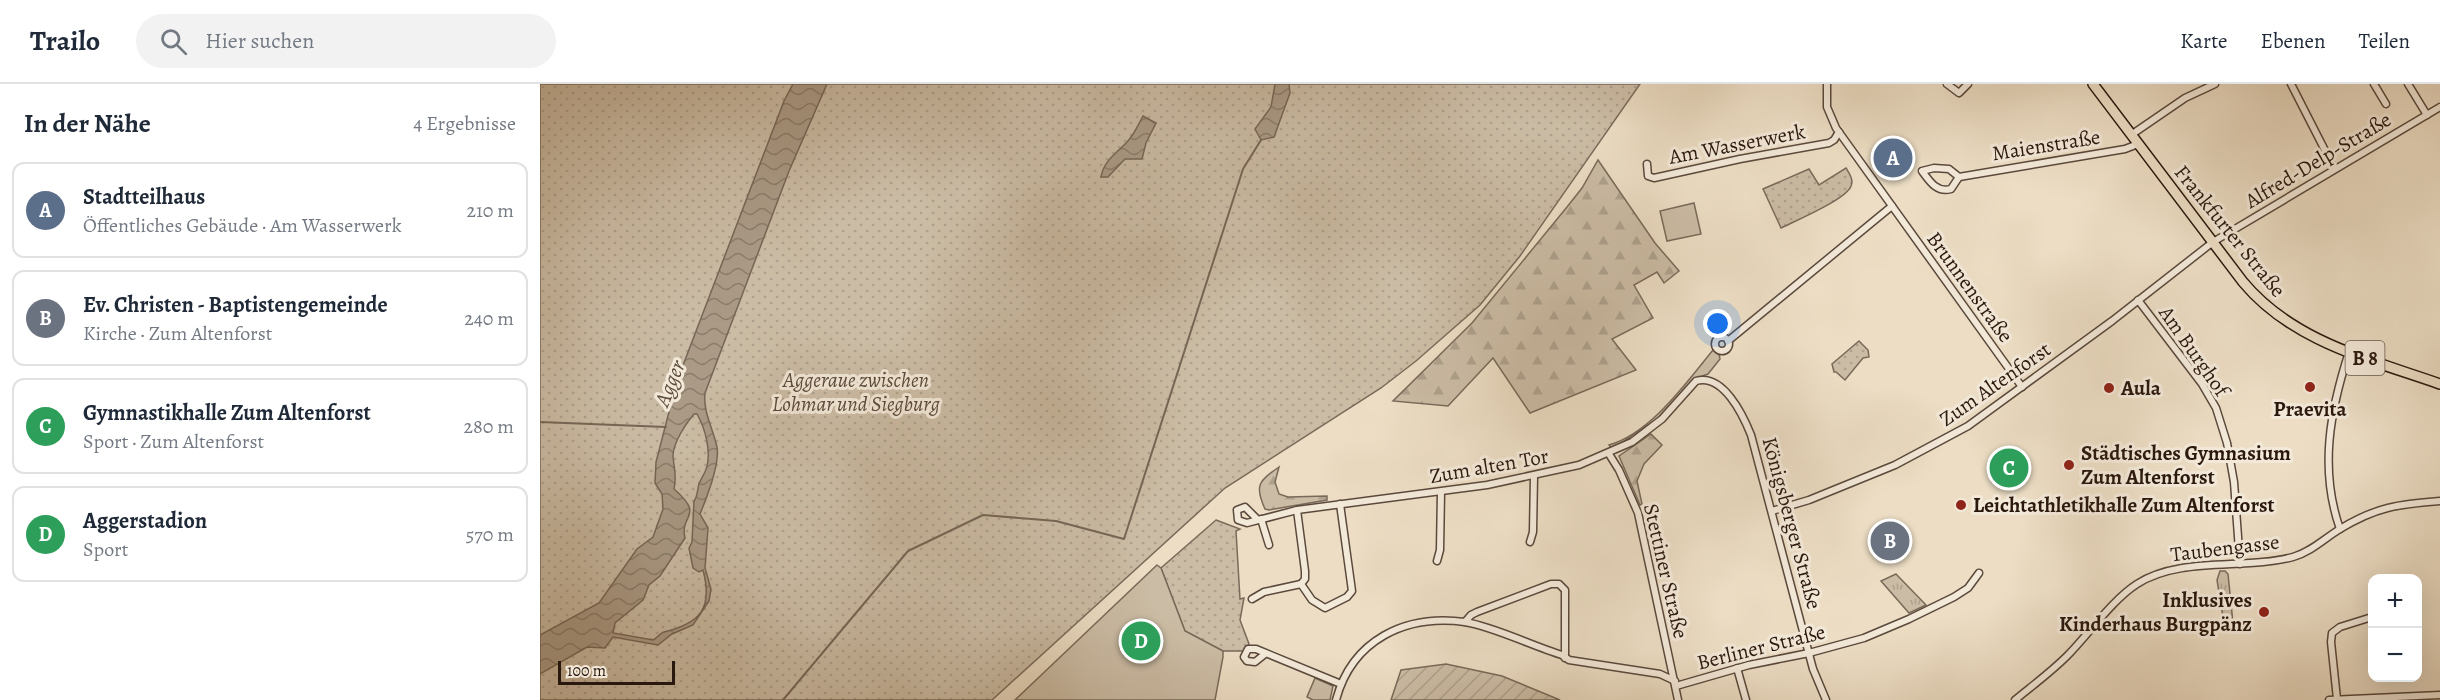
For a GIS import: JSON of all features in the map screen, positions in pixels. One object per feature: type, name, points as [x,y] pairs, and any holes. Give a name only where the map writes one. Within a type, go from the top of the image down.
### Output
[{"type":"main road","name":"Frankfurter Straße","points":[[2093,84],[2243,282],[2270,309],[2311,337],[2440,384]]},
{"type":"street","name":"Am Wasserwerk","points":[[1827,84],[1826,98],[1830,118],[1892,206]]},
{"type":"street","points":[[1947,84],[1959,93],[1968,84]]},
{"type":"street","points":[[2131,135],[2185,98],[2216,84]]},
{"type":"street","points":[[2290,84],[2334,168]]},
{"type":"street","points":[[2374,84],[2386,104]]},
{"type":"street","points":[[2408,84],[2427,115]]},
{"type":"street","name":"Alfred-Delp-Straße","points":[[2213,242],[2440,107]]},
{"type":"street","name":"Am Wasserwerk","points":[[1647,164],[1648,176],[1654,178],[1828,143],[1834,140],[1839,132]]},
{"type":"street","name":"Maienstraße","points":[[1959,177],[1949,169],[1934,168],[1922,171],[1938,189],[1944,191],[1951,189],[1959,177],[2125,149],[2138,144]]},
{"type":"street","points":[[1728,341],[1892,206]]},
{"type":"street","name":"Brunnenstraße","points":[[1892,206],[2022,387]]},
{"type":"street","name":"Zum Altenforst","points":[[1772,511],[1809,500],[1895,465],[1968,426],[2213,242]]},
{"type":"street","name":"Am Burghof","points":[[2138,300],[2202,384],[2218,414],[2227,443],[2234,482],[2240,564]]},
{"type":"street","points":[[2340,529],[2331,490],[2327,445],[2332,410],[2349,352]]},
{"type":"street","name":"Königsberger Straße","points":[[1696,381],[1702,379],[1714,383],[1726,393],[1741,412],[1751,435],[1809,653],[1826,700]]},
{"type":"street","name":"Zum alten Tor","points":[[1269,545],[1260,520],[1297,510],[1441,492],[1534,476],[1579,465],[1609,454],[1632,442],[1656,425],[1696,381]]},
{"type":"street","name":"Stettiner Straße","points":[[1609,454],[1619,470],[1638,513],[1678,700]]},
{"type":"street","points":[[1530,542],[1533,532],[1534,476]]},
{"type":"street","points":[[1437,561],[1440,550],[1441,492]]},
{"type":"street","name":"Taubengasse","points":[[2015,700],[2067,656],[2136,584],[2152,575],[2172,570],[2272,562],[2295,557],[2340,529],[2392,505],[2440,501]]},
{"type":"street","points":[[1301,584],[1312,600],[1325,608],[1347,597],[1352,591],[1340,504]]},
{"type":"street","points":[[1252,599],[1264,592],[1301,584],[1305,579],[1297,510]]},
{"type":"street","name":"Berliner Straße","points":[[1675,683],[1802,652],[1809,653],[1864,638],[1931,609],[1968,588],[1979,573]]},
{"type":"street","points":[[1465,622],[1477,612],[1551,584],[1559,584],[1565,593],[1565,658]]},
{"type":"street","points":[[2337,699],[2332,633],[2340,627],[2368,619]]},
{"type":"street","points":[[1336,700],[1341,684],[1356,658],[1385,634],[1417,624],[1465,622],[1565,658],[1660,674],[1675,683]]},
{"type":"street","points":[[1265,654],[1341,684]]},
{"type":"street","points":[[1737,668],[1746,700]]},
{"type":"street","points":[[2329,700],[2440,695]]},
{"type":"green space","name":"Aggeraue zwischen Lohmar und Siegburg","points":[[540,84],[1640,84],[1520,256],[1480,305],[1381,388],[1225,488],[992,700],[540,700]]},
{"type":"green space","points":[[1598,160],[1655,243],[1679,271],[1664,283],[1657,272],[1634,285],[1653,318],[1612,339],[1636,370],[1530,413],[1493,358],[1448,406],[1393,401],[1472,323],[1582,188]]},
{"type":"green space","points":[[1846,168],[1852,181],[1847,191],[1831,203],[1781,228],[1763,189],[1809,169],[1819,185]]},
{"type":"green space","points":[[1694,203],[1701,234],[1667,241],[1660,211]]},
{"type":"green space","points":[[1859,341],[1868,350],[1869,357],[1863,358],[1845,380],[1834,372],[1832,364]]},
{"type":"green space","points":[[1713,350],[1719,354],[1720,359],[1708,374],[1694,379],[1657,419],[1612,449],[1609,445],[1639,430],[1667,405]]},
{"type":"green space","points":[[1651,434],[1662,445],[1644,464],[1637,481],[1642,504],[1640,505],[1619,456]]},
{"type":"green space","points":[[1279,467],[1275,482],[1279,494],[1288,497],[1327,496],[1327,500],[1265,509],[1259,489],[1260,484]]},
{"type":"green space","points":[[1216,520],[1240,529],[1236,531],[1240,599],[1244,598],[1240,620],[1249,644],[1244,651],[1223,651],[1185,631],[1161,568]]},
{"type":"green space","points":[[1157,565],[1161,568],[1185,631],[1223,651],[1215,700],[1015,700]]},
{"type":"green space","points":[[2220,571],[2228,574],[2234,633],[2225,629],[2217,580]]},
{"type":"green space","points":[[1896,574],[1926,605],[1909,613],[1881,581]]},
{"type":"green space","points":[[1446,664],[1502,676],[1560,700],[1391,700],[1401,670]]},
{"type":"green space","points":[[1315,678],[1333,686],[1330,700],[1313,700],[1307,697]]},
{"type":"water","points":[[793,84],[827,84],[789,171],[705,393],[705,407],[717,447],[717,462],[700,514],[708,528],[705,568],[711,589],[709,601],[693,625],[672,634],[658,645],[613,637],[605,648],[587,647],[540,674],[540,635],[599,603],[637,549],[653,537],[663,509],[662,494],[655,483],[656,462],[677,381],[784,101]],"holes":[[[694,414],[697,414],[707,439],[708,460],[694,501],[692,542],[689,548],[693,568],[699,572],[703,570],[706,583],[705,604],[701,612],[687,624],[663,633],[653,640],[613,633],[615,623],[643,600],[649,585],[660,576],[685,538],[685,524],[690,510],[674,489],[673,456],[680,434]]]},
{"type":"water","points":[[1275,84],[1289,84],[1290,93],[1274,137],[1261,140],[1255,129],[1271,107]]},
{"type":"water","points":[[1143,116],[1156,123],[1146,143],[1142,159],[1125,159],[1108,177],[1101,177],[1108,162],[1134,133]]},
{"type":"waterway","points":[[783,700],[908,551],[983,515],[1056,521],[1124,539],[1243,169],[1261,140]]},
{"type":"waterway","points":[[540,422],[666,427]]},
{"type":"place","name":"Stadtteilhaus","points":[[1893,158]]},
{"type":"place","name":"Praevita","points":[[2310,387]]},
{"type":"place","name":"Aula","points":[[2109,388]]},
{"type":"place","name":"Städtisches Gymnasium Zum Altenforst","points":[[2069,465]]},
{"type":"place","name":"Gymnastikhalle Zum Altenforst","points":[[2009,468]]},
{"type":"place","name":"Leichtathletikhalle Zum Altenforst","points":[[1961,505]]},
{"type":"place","name":"Ev. Christen - Baptistengemeinde","points":[[1890,541]]},
{"type":"place","name":"Inklusives Kinderhaus Burgpänz","points":[[2264,612]]},
{"type":"place","name":"Aggerstadion","points":[[1141,641]]},
{"type":"water label","name":"Agger","points":[[669,383]]}]
